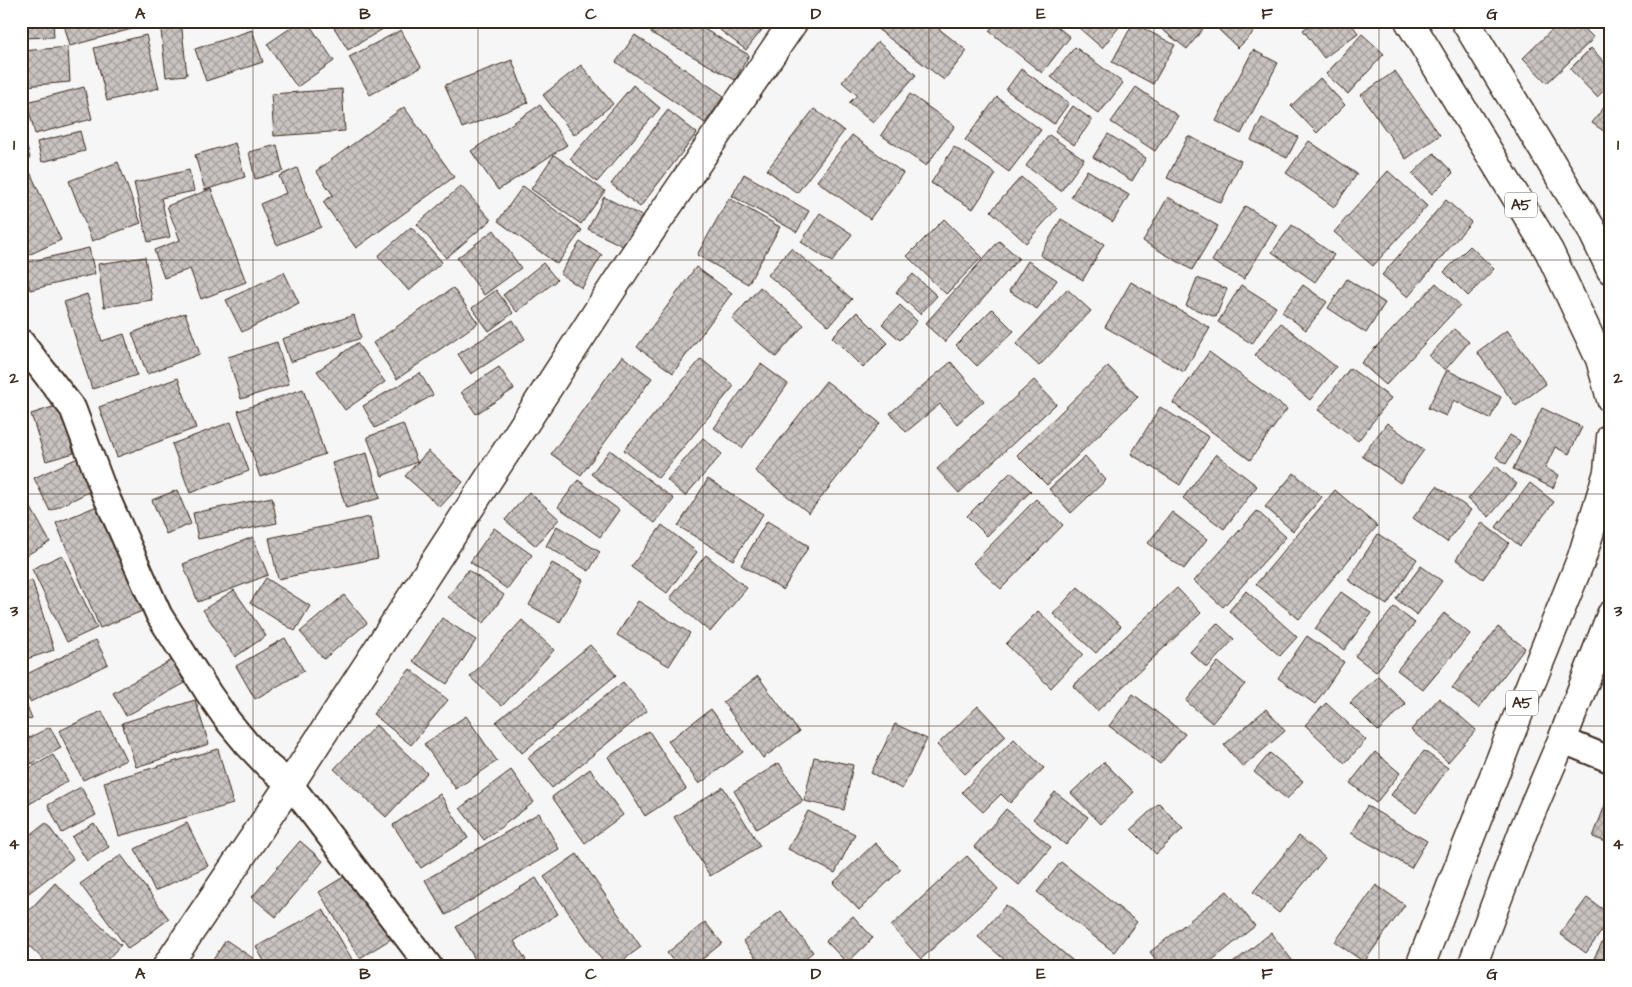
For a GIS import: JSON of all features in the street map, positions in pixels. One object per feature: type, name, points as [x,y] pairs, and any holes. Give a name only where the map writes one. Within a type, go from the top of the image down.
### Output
[{"type":"main road","points":[[166,966],[290,784],[631,260],[794,21]]},
{"type":"main road","name":"A5","points":[[1409,21],[1549,251],[1600,359],[1611,400]]},
{"type":"main road","points":[[1465,21],[1591,228],[1611,270]]},
{"type":"main road","name":"A5","points":[[1420,966],[1582,557],[1608,472],[1611,437]]},
{"type":"main road","points":[[1472,966],[1524,829],[1562,740],[1611,615]]},
{"type":"street","points":[[21,342],[73,409],[103,489],[159,615],[209,694],[247,744],[268,766],[290,784],[428,966]]},
{"type":"street","points":[[1562,740],[1611,760]]},
{"type":"building","points":[[21,21],[53,21],[54,37],[21,38]]},
{"type":"building","points":[[63,21],[157,21],[157,22],[70,46]]},
{"type":"building","points":[[160,21],[181,21],[187,75],[166,77]]},
{"type":"building","points":[[301,21],[307,21],[334,61],[297,87],[267,44]]},
{"type":"building","points":[[330,21],[396,21],[348,50]]},
{"type":"building","points":[[658,21],[690,21],[749,55],[735,80],[651,33]]},
{"type":"building","points":[[727,21],[769,21],[746,50],[720,30]]},
{"type":"building","points":[[867,21],[929,21],[967,51],[944,80]]},
{"type":"building","points":[[997,21],[1050,21],[1070,37],[1042,73],[989,31]]},
{"type":"building","points":[[1071,21],[1124,21],[1102,48]]},
{"type":"building","points":[[1157,21],[1209,21],[1187,49],[1155,24]]},
{"type":"building","points":[[1227,21],[1265,21],[1238,48],[1219,30]]},
{"type":"building","points":[[1315,21],[1349,21],[1358,33],[1324,58],[1303,30]]},
{"type":"building","points":[[1561,21],[1577,21],[1594,38],[1547,83],[1523,58]]},
{"type":"building","points":[[1133,23],[1175,45],[1153,84],[1112,62]]},
{"type":"building","points":[[252,30],[263,62],[206,81],[195,49]]},
{"type":"building","points":[[401,30],[421,67],[370,95],[349,57]]},
{"type":"building","points":[[1362,34],[1384,54],[1348,94],[1326,74]]},
{"type":"building","points":[[146,35],[159,88],[107,101],[94,48]]},
{"type":"building","points":[[635,35],[724,96],[705,123],[616,62]]},
{"type":"building","points":[[878,42],[916,75],[873,123],[849,103],[857,95],[842,82]]},
{"type":"building","points":[[68,47],[70,82],[25,86],[22,51]]},
{"type":"building","points":[[1075,47],[1123,83],[1099,114],[1051,77]]},
{"type":"building","points":[[1591,48],[1611,69],[1611,84],[1597,97],[1570,69]]},
{"type":"building","points":[[1253,50],[1278,63],[1241,134],[1216,121]]},
{"type":"building","points":[[512,60],[528,103],[462,128],[445,85]]},
{"type":"building","points":[[581,65],[613,104],[574,135],[543,95]]},
{"type":"building","points":[[1021,69],[1069,103],[1054,124],[1006,90]]},
{"type":"building","points":[[1395,71],[1440,135],[1406,159],[1361,95]]},
{"type":"building","points":[[1320,78],[1345,105],[1317,133],[1291,106]]},
{"type":"building","points":[[633,85],[660,108],[597,182],[570,159]]},
{"type":"building","points":[[84,87],[92,119],[35,134],[27,102]]},
{"type":"building","points":[[1136,87],[1178,116],[1155,151],[1111,122]]},
{"type":"building","points":[[342,89],[345,131],[274,136],[271,94]]},
{"type":"building","points":[[910,94],[955,126],[926,166],[881,135]]},
{"type":"building","points":[[997,97],[1041,130],[1009,172],[965,140]]},
{"type":"building","points":[[1611,98],[1611,136],[1592,123]]},
{"type":"building","points":[[540,105],[567,145],[498,190],[471,151]]},
{"type":"building","points":[[1073,106],[1092,120],[1074,145],[1055,131]]},
{"type":"building","points":[[404,107],[454,177],[356,248],[323,202],[333,195],[316,171]]},
{"type":"building","points":[[814,109],[844,131],[797,193],[767,170]]},
{"type":"building","points":[[668,110],[697,133],[640,207],[611,184]]},
{"type":"building","points":[[1262,118],[1298,137],[1287,158],[1251,140]]},
{"type":"building","points":[[21,127],[30,158],[21,160]]},
{"type":"building","points":[[80,131],[85,151],[42,162],[37,142]]},
{"type":"building","points":[[1108,134],[1146,158],[1132,181],[1093,157]]},
{"type":"building","points":[[852,135],[903,173],[870,219],[817,181]]},
{"type":"building","points":[[1049,135],[1084,159],[1061,191],[1026,166]]},
{"type":"building","points":[[1188,136],[1241,161],[1221,203],[1167,178]]},
{"type":"building","points":[[1309,141],[1357,174],[1334,207],[1286,173]]},
{"type":"building","points":[[235,143],[245,177],[205,190],[195,155]]},
{"type":"building","points":[[277,145],[283,171],[255,179],[249,152]]},
{"type":"building","points":[[954,147],[996,174],[973,209],[931,183]]},
{"type":"building","points":[[1434,153],[1453,173],[1432,194],[1412,174]]},
{"type":"building","points":[[554,155],[605,191],[581,224],[531,189]]},
{"type":"building","points":[[118,162],[141,223],[92,241],[69,181]]},
{"type":"building","points":[[297,168],[321,227],[277,245],[260,204],[286,193],[279,176]]},
{"type":"building","points":[[189,170],[194,191],[161,198],[170,237],[148,242],[134,183]]},
{"type":"building","points":[[1087,170],[1129,195],[1113,222],[1071,197]]},
{"type":"building","points":[[1388,171],[1427,206],[1373,266],[1334,232]]},
{"type":"building","points":[[30,172],[61,240],[22,258],[21,176]]},
{"type":"building","points":[[744,174],[809,211],[797,232],[732,196]]},
{"type":"building","points":[[1021,177],[1057,208],[1026,243],[991,211]]},
{"type":"building","points":[[461,186],[491,220],[446,258],[417,224]]},
{"type":"building","points":[[523,186],[582,230],[557,264],[498,221]]},
{"type":"building","points":[[211,189],[246,282],[201,299],[190,269],[164,278],[154,250],[180,240],[167,206]]},
{"type":"building","points":[[604,197],[642,216],[627,248],[588,229]]},
{"type":"building","points":[[1168,197],[1218,226],[1192,270],[1143,241]]},
{"type":"building","points":[[729,198],[780,227],[748,284],[697,255]]},
{"type":"building","points":[[1446,200],[1471,222],[1408,297],[1382,275]]},
{"type":"building","points":[[1245,206],[1277,225],[1244,279],[1212,261]]},
{"type":"building","points":[[820,213],[852,234],[832,262],[801,242]]},
{"type":"building","points":[[944,219],[982,257],[946,294],[907,256]]},
{"type":"building","points":[[1061,219],[1104,244],[1083,280],[1040,255]]},
{"type":"building","points":[[1292,225],[1334,255],[1315,282],[1272,252]]},
{"type":"building","points":[[411,227],[442,262],[409,291],[378,256]]},
{"type":"building","points":[[494,230],[521,268],[484,295],[457,258]]},
{"type":"building","points":[[999,241],[1019,258],[945,342],[925,324]]},
{"type":"building","points":[[580,242],[602,255],[582,288],[560,274]]},
{"type":"building","points":[[1470,246],[1494,269],[1468,296],[1444,272]]},
{"type":"building","points":[[89,248],[95,274],[30,290],[24,263]]},
{"type":"building","points":[[791,248],[852,299],[829,326],[768,275]]},
{"type":"building","points":[[145,257],[152,300],[104,307],[98,264]]},
{"type":"building","points":[[1028,261],[1057,280],[1037,309],[1009,291]]},
{"type":"building","points":[[543,263],[557,280],[517,312],[503,295]]},
{"type":"building","points":[[696,267],[732,293],[673,373],[637,347]]},
{"type":"building","points":[[284,272],[299,303],[242,332],[226,300]]},
{"type":"building","points":[[913,274],[937,296],[920,314],[896,292]]},
{"type":"building","points":[[1197,278],[1227,289],[1216,317],[1186,306]]},
{"type":"building","points":[[1347,279],[1385,303],[1366,333],[1328,308]]},
{"type":"building","points":[[1131,282],[1210,328],[1184,372],[1105,327]]},
{"type":"building","points":[[1436,283],[1460,305],[1386,385],[1361,363]]},
{"type":"building","points":[[1241,285],[1276,307],[1252,344],[1218,322]]},
{"type":"building","points":[[1303,285],[1327,302],[1306,330],[1282,312]]},
{"type":"building","points":[[760,287],[804,325],[776,357],[732,319]]},
{"type":"building","points":[[453,288],[478,323],[397,379],[373,343]]},
{"type":"building","points":[[1067,289],[1091,311],[1039,366],[1016,344]]},
{"type":"building","points":[[496,290],[513,313],[489,331],[472,308]]},
{"type":"building","points":[[87,294],[102,341],[124,334],[137,375],[92,389],[64,302]]},
{"type":"building","points":[[900,305],[917,321],[900,340],[882,324]]},
{"type":"building","points":[[992,309],[1014,331],[977,366],[956,345]]},
{"type":"building","points":[[857,312],[888,343],[863,368],[832,337]]},
{"type":"building","points":[[185,313],[200,354],[147,374],[132,333]]},
{"type":"building","points":[[354,315],[361,338],[290,362],[282,339]]},
{"type":"building","points":[[513,320],[525,339],[471,374],[458,354]]},
{"type":"building","points":[[1281,323],[1336,367],[1310,400],[1255,355]]},
{"type":"building","points":[[1454,329],[1469,342],[1445,370],[1429,356]]},
{"type":"building","points":[[1507,330],[1546,384],[1516,406],[1477,352]]},
{"type":"building","points":[[277,342],[289,384],[241,399],[228,357]]},
{"type":"building","points":[[357,343],[385,382],[345,410],[317,371]]},
{"type":"building","points":[[1209,352],[1287,409],[1250,460],[1173,403]]},
{"type":"building","points":[[622,356],[652,378],[581,475],[551,454]]},
{"type":"building","points":[[701,359],[734,386],[658,478],[624,450]]},
{"type":"building","points":[[951,362],[984,401],[957,424],[940,404],[906,432],[890,413]]},
{"type":"building","points":[[761,364],[788,384],[742,448],[714,428]]},
{"type":"building","points":[[1108,366],[1138,397],[1047,485],[1017,455]]},
{"type":"building","points":[[499,367],[514,389],[476,414],[461,392]]},
{"type":"building","points":[[1350,368],[1391,398],[1358,441],[1318,410]]},
{"type":"building","points":[[1447,370],[1501,397],[1490,419],[1454,400],[1446,416],[1428,408]]},
{"type":"building","points":[[420,373],[433,395],[375,428],[363,406]]},
{"type":"building","points":[[178,378],[196,428],[117,457],[99,407]]},
{"type":"building","points":[[1034,380],[1056,404],[959,493],[937,469]]},
{"type":"building","points":[[826,381],[880,423],[809,513],[755,471]]},
{"type":"building","points":[[303,389],[325,454],[260,477],[238,411]]},
{"type":"building","points":[[59,405],[74,453],[46,461],[31,414]]},
{"type":"building","points":[[1160,407],[1209,437],[1180,485],[1131,454]]},
{"type":"building","points":[[1542,408],[1582,427],[1569,454],[1555,447],[1545,468],[1559,475],[1553,488],[1513,469]]},
{"type":"building","points":[[231,422],[249,471],[190,493],[172,444]]},
{"type":"building","points":[[1387,423],[1424,450],[1400,483],[1362,456]]},
{"type":"building","points":[[403,424],[417,462],[382,476],[367,437]]},
{"type":"building","points":[[1510,435],[1520,441],[1506,464],[1496,457]]},
{"type":"building","points":[[703,438],[722,454],[685,496],[667,480]]},
{"type":"building","points":[[610,450],[674,499],[655,523],[591,474]]},
{"type":"building","points":[[428,451],[463,482],[440,507],[405,476]]},
{"type":"building","points":[[367,453],[380,498],[346,508],[332,463]]},
{"type":"building","points":[[1216,454],[1257,486],[1224,529],[1183,498]]},
{"type":"building","points":[[1085,456],[1106,480],[1071,513],[1049,489]]},
{"type":"building","points":[[80,457],[95,489],[50,511],[34,478]]},
{"type":"building","points":[[1496,466],[1517,484],[1489,517],[1468,499]]},
{"type":"building","points":[[1011,472],[1031,491],[987,536],[967,516]]},
{"type":"building","points":[[1294,473],[1322,497],[1293,531],[1265,507]]},
{"type":"building","points":[[708,479],[763,514],[733,560],[678,526]]},
{"type":"building","points":[[578,480],[619,510],[600,537],[558,507]]},
{"type":"building","points":[[1530,483],[1554,502],[1520,546],[1496,527]]},
{"type":"building","points":[[1437,486],[1471,510],[1447,542],[1413,518]]},
{"type":"building","points":[[21,490],[50,542],[23,557],[21,554]]},
{"type":"building","points":[[177,490],[191,524],[166,534],[152,500]]},
{"type":"building","points":[[1335,490],[1377,526],[1299,619],[1256,584]]},
{"type":"building","points":[[529,492],[559,519],[536,546],[505,520]]},
{"type":"building","points":[[272,497],[277,523],[198,539],[193,513]]},
{"type":"building","points":[[1036,499],[1063,525],[1001,589],[973,563]]},
{"type":"building","points":[[102,504],[145,610],[100,628],[56,523]]},
{"type":"building","points":[[1257,511],[1286,537],[1223,607],[1194,581]]},
{"type":"building","points":[[1172,512],[1207,539],[1184,569],[1148,543]]},
{"type":"building","points":[[370,517],[378,558],[278,579],[269,538]]},
{"type":"building","points":[[767,521],[809,546],[783,590],[741,565]]},
{"type":"building","points":[[1482,523],[1509,543],[1483,579],[1456,559]]},
{"type":"building","points":[[662,525],[697,552],[667,593],[631,567]]},
{"type":"building","points":[[557,526],[600,552],[589,571],[546,546]]},
{"type":"building","points":[[494,528],[532,555],[507,589],[470,562]]},
{"type":"building","points":[[1378,534],[1417,559],[1387,605],[1348,580]]},
{"type":"building","points":[[253,537],[268,575],[198,602],[183,564]]},
{"type":"building","points":[[62,555],[97,628],[67,642],[32,569]]},
{"type":"building","points":[[706,555],[747,588],[710,632],[670,598]]},
{"type":"building","points":[[552,563],[583,580],[560,622],[529,605]]},
{"type":"building","points":[[1421,566],[1442,581],[1417,615],[1396,599]]},
{"type":"building","points":[[468,570],[504,595],[484,623],[448,597]]},
{"type":"building","points":[[266,578],[310,606],[295,631],[250,603]]},
{"type":"building","points":[[32,580],[54,650],[21,661],[21,584]]},
{"type":"building","points":[[1078,587],[1121,626],[1096,653],[1053,614]]},
{"type":"building","points":[[1177,588],[1201,613],[1097,711],[1073,686]]},
{"type":"building","points":[[234,590],[266,636],[235,657],[203,610]]},
{"type":"building","points":[[1246,591],[1297,637],[1280,656],[1229,611]]},
{"type":"building","points":[[1341,592],[1371,613],[1344,650],[1315,629]]},
{"type":"building","points":[[344,595],[367,623],[324,659],[300,632]]},
{"type":"building","points":[[638,601],[690,633],[669,666],[617,635]]},
{"type":"building","points":[[1394,607],[1415,623],[1376,672],[1355,656]]},
{"type":"building","points":[[1038,611],[1083,654],[1051,688],[1006,644]]},
{"type":"building","points":[[1444,613],[1470,634],[1423,690],[1397,670]]},
{"type":"building","points":[[442,618],[476,640],[447,684],[413,661]]},
{"type":"building","points":[[522,620],[554,650],[502,706],[470,677]]},
{"type":"building","points":[[1217,623],[1234,639],[1207,668],[1190,652]]},
{"type":"building","points":[[1498,627],[1525,648],[1479,708],[1452,688]]},
{"type":"building","points":[[1307,636],[1344,662],[1315,704],[1278,678]]},
{"type":"building","points":[[285,638],[304,671],[255,699],[236,666]]},
{"type":"building","points":[[96,640],[108,664],[30,702],[21,684],[21,677]]},
{"type":"building","points":[[590,645],[616,675],[522,753],[496,722]]},
{"type":"building","points":[[172,660],[185,683],[126,716],[113,693]]},
{"type":"building","points":[[1218,662],[1245,684],[1212,723],[1186,701]]},
{"type":"building","points":[[410,669],[448,700],[411,745],[373,714]]},
{"type":"building","points":[[758,676],[799,732],[763,758],[723,702]]},
{"type":"building","points":[[1378,676],[1406,704],[1378,731],[1350,703]]},
{"type":"building","points":[[623,682],[647,711],[552,788],[528,758]]},
{"type":"building","points":[[21,692],[32,718],[21,723]]},
{"type":"building","points":[[1133,694],[1185,734],[1160,764],[1109,726]]},
{"type":"building","points":[[1439,698],[1476,730],[1448,762],[1411,730]]},
{"type":"building","points":[[195,700],[209,744],[136,767],[122,723]]},
{"type":"building","points":[[1326,703],[1366,740],[1345,763],[1305,725]]},
{"type":"building","points":[[978,706],[1006,736],[965,774],[937,745]]},
{"type":"building","points":[[711,709],[743,752],[699,784],[668,741]]},
{"type":"building","points":[[1266,709],[1285,731],[1243,767],[1224,745]]},
{"type":"building","points":[[102,711],[126,760],[83,780],[59,731]]},
{"type":"building","points":[[466,716],[497,761],[456,789],[424,744]]},
{"type":"building","points":[[895,724],[927,739],[902,789],[871,773]]},
{"type":"building","points":[[376,725],[427,773],[386,817],[334,769]]},
{"type":"building","points":[[50,727],[61,748],[31,764],[21,746],[21,742]]},
{"type":"building","points":[[649,731],[686,789],[645,816],[608,757]]},
{"type":"building","points":[[1014,739],[1044,768],[1010,803],[1001,794],[983,812],[962,792]]},
{"type":"building","points":[[218,749],[233,804],[119,836],[104,782]]},
{"type":"building","points":[[1424,751],[1448,768],[1416,813],[1391,795]]},
{"type":"building","points":[[1375,752],[1400,773],[1376,803],[1350,783]]},
{"type":"building","points":[[1270,753],[1303,781],[1287,799],[1254,772]]},
{"type":"building","points":[[53,755],[68,781],[21,809],[21,757],[28,769]]},
{"type":"building","points":[[814,757],[853,765],[844,810],[804,801]]},
{"type":"building","points":[[1104,762],[1134,792],[1101,824],[1071,793]]},
{"type":"building","points":[[779,763],[803,801],[757,829],[734,791]]},
{"type":"building","points":[[590,769],[623,815],[585,843],[552,797]]},
{"type":"building","points":[[511,770],[534,802],[484,840],[460,808]]},
{"type":"building","points":[[81,787],[96,815],[62,833],[48,805]]},
{"type":"building","points":[[723,787],[760,846],[710,876],[674,817]]},
{"type":"building","points":[[1611,789],[1611,844],[1593,837]]},
{"type":"building","points":[[1055,792],[1088,817],[1066,845],[1033,819]]},
{"type":"building","points":[[440,794],[468,838],[421,868],[393,825]]},
{"type":"building","points":[[1159,803],[1183,829],[1156,854],[1131,829]]},
{"type":"building","points":[[1367,806],[1427,841],[1411,868],[1351,833]]},
{"type":"building","points":[[1006,809],[1051,847],[1019,885],[974,847]]},
{"type":"building","points":[[808,811],[855,834],[835,873],[788,849]]},
{"type":"building","points":[[539,813],[559,849],[446,915],[425,880]]},
{"type":"building","points":[[46,823],[73,859],[21,899],[21,842]]},
{"type":"building","points":[[94,823],[109,847],[87,861],[72,837]]},
{"type":"building","points":[[187,823],[208,866],[155,891],[135,849]]},
{"type":"building","points":[[1299,836],[1325,858],[1279,913],[1253,892]]},
{"type":"building","points":[[300,841],[323,861],[276,917],[252,897]]},
{"type":"building","points":[[875,843],[901,869],[859,910],[833,883]]},
{"type":"building","points":[[577,854],[641,947],[615,966],[606,966],[544,877]]},
{"type":"building","points":[[121,855],[169,919],[128,949],[80,884]]},
{"type":"building","points":[[967,856],[998,889],[921,959],[891,926]]},
{"type":"building","points":[[1061,862],[1137,922],[1114,952],[1037,892]]},
{"type":"building","points":[[350,873],[391,939],[360,958],[319,892]]},
{"type":"building","points":[[536,878],[558,914],[514,941],[526,960],[516,966],[479,966],[456,927]]},
{"type":"building","points":[[55,883],[121,945],[101,966],[50,966],[21,938],[21,919]]},
{"type":"building","points":[[1376,885],[1405,905],[1364,962],[1335,942]]},
{"type":"building","points":[[1227,891],[1255,926],[1205,966],[1161,966],[1150,952]]},
{"type":"building","points":[[1587,898],[1611,915],[1611,918],[1586,953],[1560,934]]},
{"type":"building","points":[[1006,905],[1078,966],[1012,966],[978,937]]},
{"type":"building","points":[[323,909],[353,961],[344,966],[267,966],[256,947]]},
{"type":"building","points":[[781,911],[813,952],[796,966],[762,966],[743,941]]},
{"type":"building","points":[[853,916],[873,938],[847,963],[826,941]]},
{"type":"building","points":[[705,922],[722,943],[694,966],[677,966],[667,953]]},
{"type":"building","points":[[1611,926],[1611,966],[1609,966],[1594,958]]},
{"type":"building","points":[[1271,933],[1295,964],[1293,966],[1229,966]]},
{"type":"building","points":[[226,940],[254,959],[249,966],[209,966]]}]
